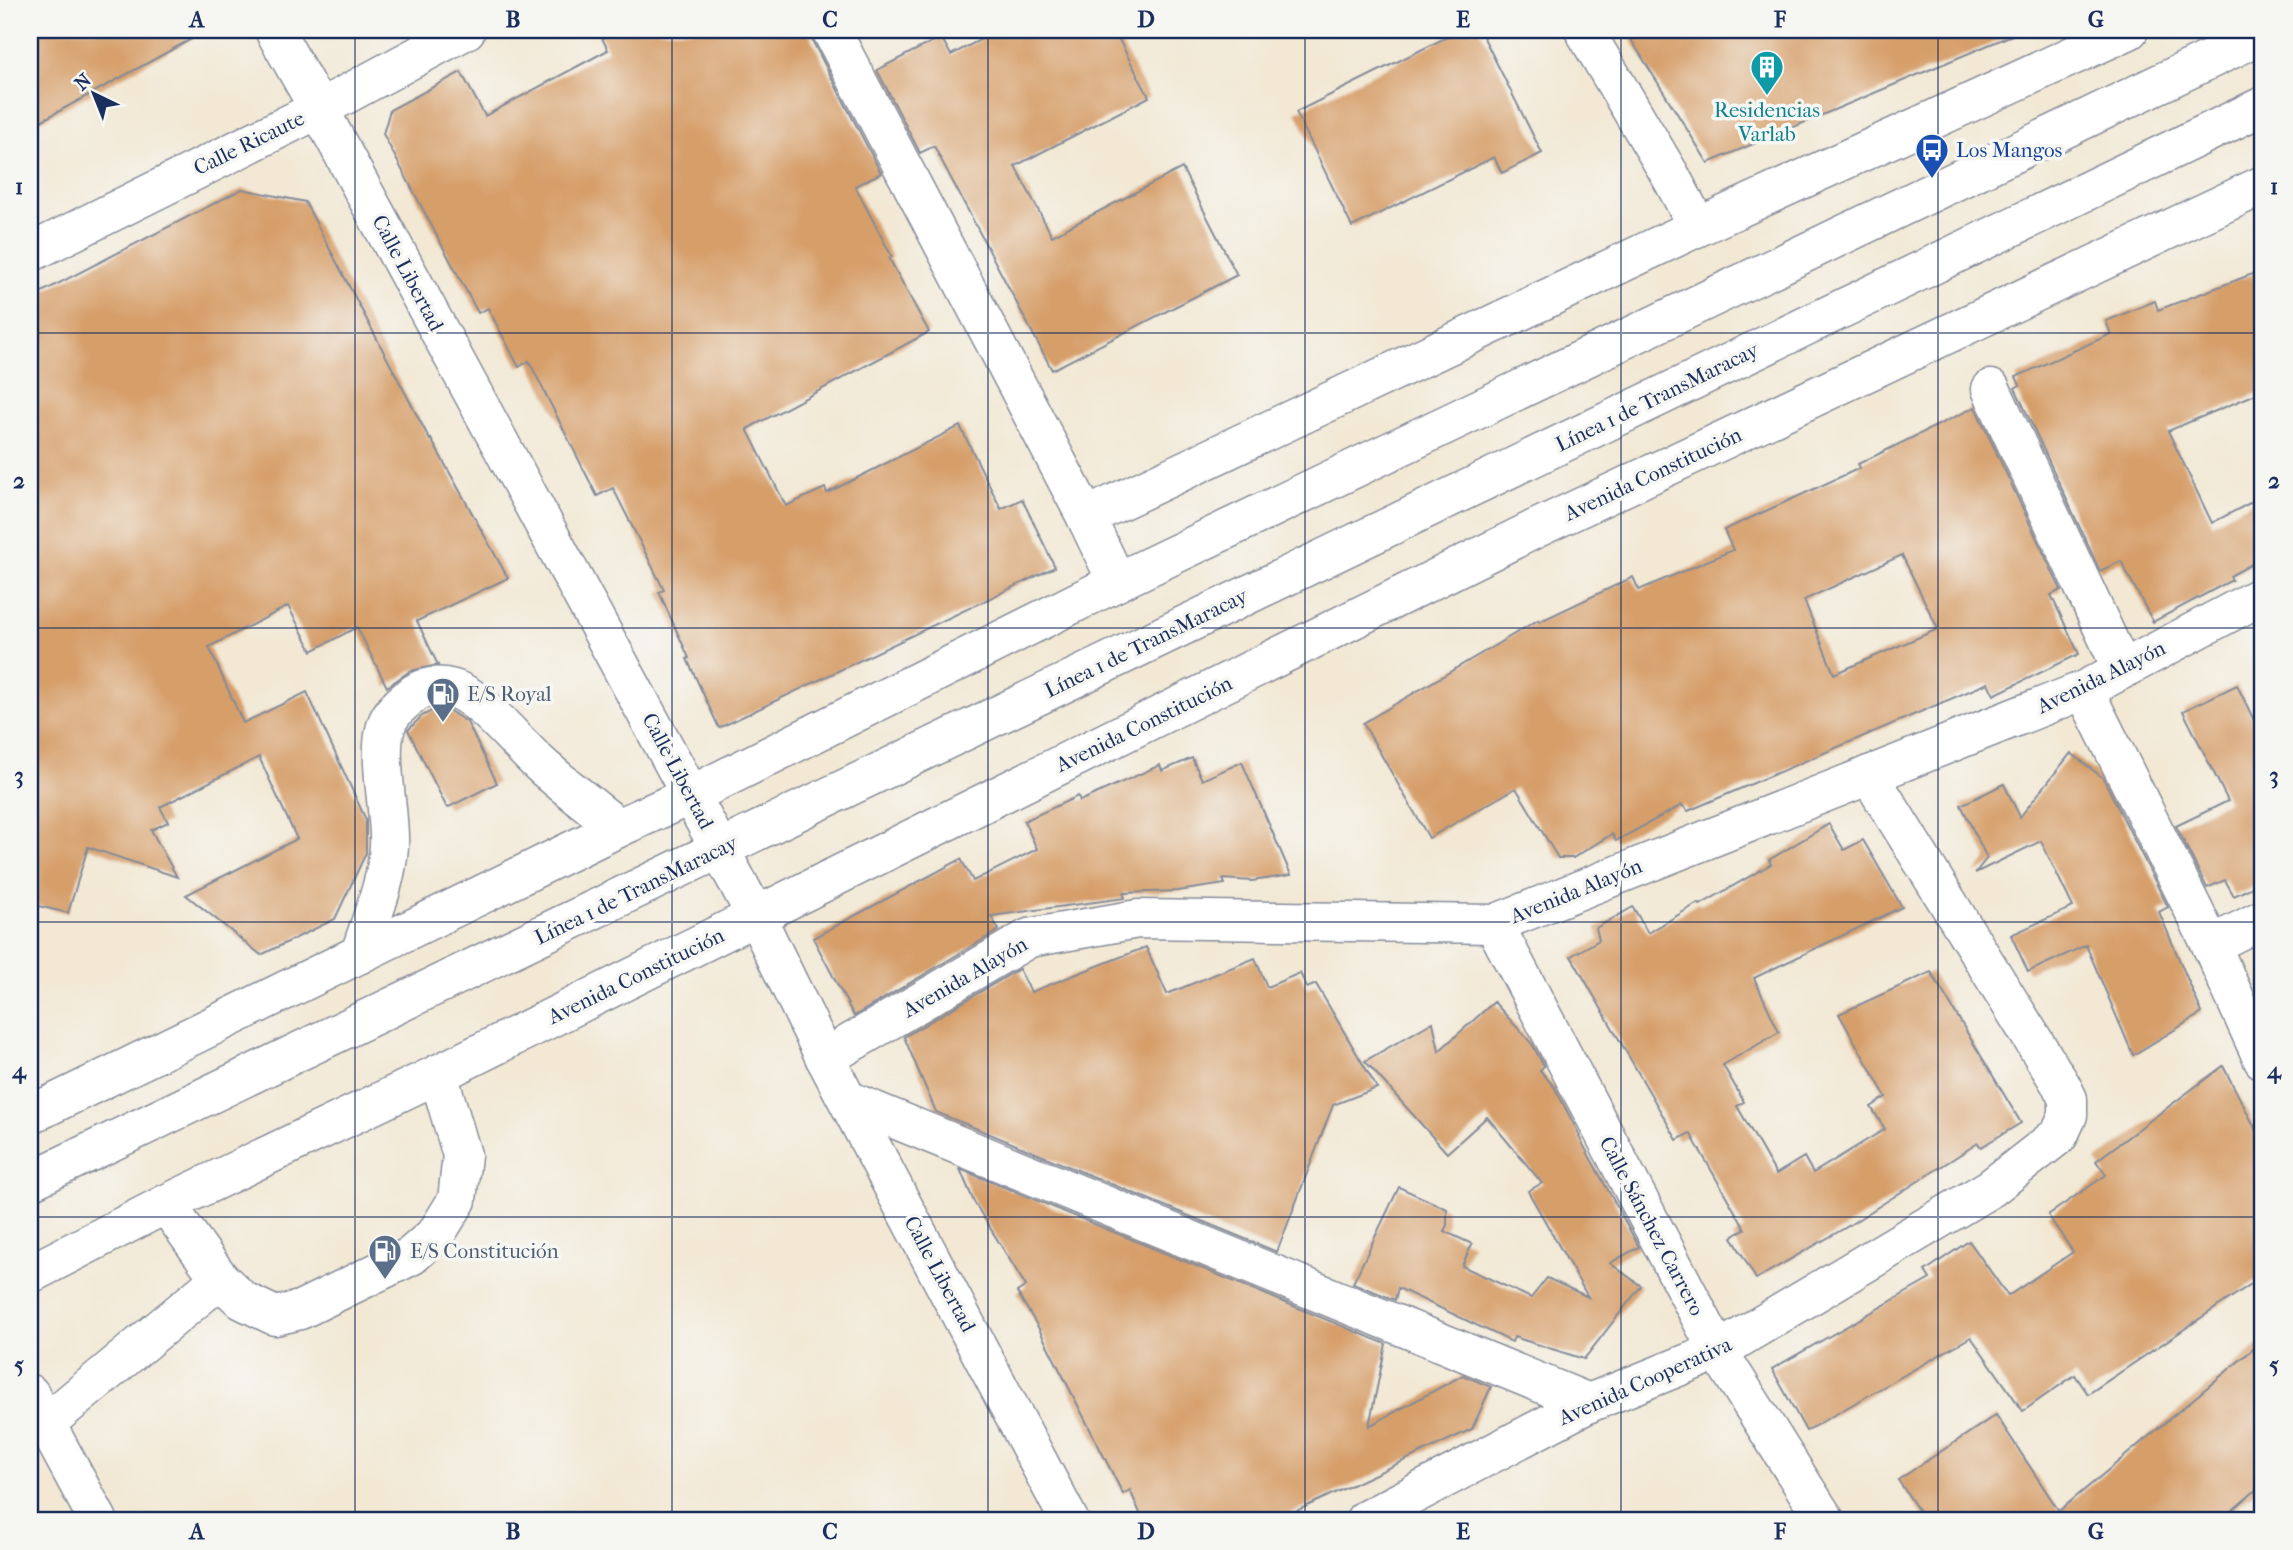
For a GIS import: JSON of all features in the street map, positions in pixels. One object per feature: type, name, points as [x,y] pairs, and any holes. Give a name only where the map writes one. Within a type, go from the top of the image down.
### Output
[{"type":"street","name":"Calle Libertad","points":[[274,30],[756,916],[825,1058],[1069,1520]]},
{"type":"street","name":"Calle Ricaute","points":[[30,253],[319,109],[466,30]]},
{"type":"street","points":[[831,30],[1086,517],[1117,582]]},
{"type":"street","points":[[1584,30],[1698,227]]},
{"type":"street","points":[[1086,517],[1698,227],[2129,30]]},
{"type":"street","points":[[30,1115],[618,828],[691,795],[1117,582],[2263,34]]},
{"type":"street","name":"Línea 1 de TransMaracay","points":[[30,1181],[2263,106]]},
{"type":"street","name":"Avenida Constitución","points":[[30,1274],[166,1204],[438,1074],[1535,529],[2263,185]]},
{"type":"street","points":[[1991,389],[2122,669]]},
{"type":"street","name":"Avenida Alayón","points":[[825,1058],[1028,938],[1138,919],[1494,924],[2084,690],[2263,595]]},
{"type":"street","points":[[360,954],[380,892],[389,847],[383,751],[388,720],[401,703],[420,690],[438,685],[461,692],[490,715],[541,765],[618,828]]},
{"type":"street","points":[[2084,690],[2211,945],[2263,1060]]},
{"type":"street","name":"Avenida Cooperativa","points":[[1365,1520],[1589,1403],[1718,1351],[1991,1188],[2059,1135],[2068,1115],[2068,1099],[2062,1085],[1869,775]]},
{"type":"street","points":[[2211,945],[2263,919]]},
{"type":"street","name":"Calle Sánchez Carrero","points":[[1494,924],[1718,1351],[1825,1520]]},
{"type":"street","points":[[166,1204],[220,1279],[242,1300],[275,1316],[300,1310],[411,1256],[436,1234],[457,1200],[462,1155],[438,1074]]},
{"type":"street","points":[[848,1100],[1589,1403]]},
{"type":"street","points":[[98,1520],[38,1408],[220,1279]]},
{"type":"building","points":[[30,30],[208,30],[30,127]]},
{"type":"building","points":[[598,30],[809,30],[881,173],[855,186],[892,257],[889,258],[929,332],[747,429],[786,506],[825,488],[827,493],[960,426],[1001,509],[1022,499],[1055,567],[719,728],[659,592],[664,590],[613,488],[597,496],[529,361],[519,367],[488,308],[478,313],[383,134],[390,110],[461,72],[485,116],[608,50]]},
{"type":"building","points":[[999,30],[1114,30],[1149,97],[1015,166],[1052,236],[1182,168],[1237,275],[1052,370],[934,146],[920,153],[877,70],[941,37],[951,55]]},
{"type":"building","points":[[1461,30],[1480,30],[1542,153],[1502,173],[1494,157],[1352,227],[1296,112]]},
{"type":"building","name":"Residencias Varlab","points":[[1625,30],[2024,30],[1708,163]]},
{"type":"building","points":[[242,189],[305,202],[430,440],[508,578],[417,621],[438,665],[410,671],[387,687],[357,627],[312,651],[288,606],[209,647],[243,723],[307,692],[366,820],[366,853],[335,919],[261,955],[186,895],[297,839],[259,757],[160,807],[168,822],[151,830],[177,877],[88,847],[68,913],[30,904],[30,298]]},
{"type":"building","points":[[2263,270],[2263,391],[2168,431],[2212,523],[2263,496],[2263,558],[2230,576],[2232,580],[2153,622],[2121,561],[2100,571],[2015,388],[2020,385],[2016,377],[2111,334],[2106,321],[2155,301],[2158,310]]},
{"type":"building","points":[[1975,407],[2061,590],[2051,595],[2079,654],[1994,695],[1988,683],[1688,811],[1682,805],[1616,841],[1612,834],[1573,858],[1558,858],[1516,788],[1429,838],[1363,723],[1538,620],[1539,622],[1633,577],[1639,590],[1733,550],[1724,530],[1860,468],[1858,464]],"holes":[[[1902,555],[1938,629],[1834,674],[1804,600]]]},
{"type":"building","points":[[2237,685],[2263,739],[2263,882],[2234,896],[2225,880],[2207,888],[2176,826],[2228,801],[2183,711]]},
{"type":"building","points":[[435,709],[448,710],[467,722],[497,783],[447,808],[408,730],[422,716]]},
{"type":"building","points":[[2071,753],[2103,778],[2168,907],[2159,912],[2202,1013],[2133,1055],[2086,945],[2028,972],[2011,935],[2073,907],[2041,841],[1975,873],[1987,858],[1961,805],[2004,784],[2020,817]]},
{"type":"building","points":[[1192,758],[1202,780],[1242,762],[1291,875],[1252,881],[1223,879],[1225,884],[1178,891],[1123,893],[1125,898],[991,916],[999,930],[854,1016],[813,938],[961,859],[973,881],[1037,849],[1024,821],[1078,796],[1080,801],[1160,765],[1162,771]]},
{"type":"building","points":[[1829,824],[1844,850],[1863,840],[1902,907],[1754,978],[1779,1032],[1723,1065],[1744,1102],[1737,1106],[1776,1174],[1804,1157],[1813,1173],[1885,1129],[1871,1107],[1886,1097],[1839,1014],[1931,972],[2021,1123],[1981,1147],[1978,1143],[1845,1228],[1756,1279],[1732,1237],[1745,1229],[1690,1133],[1677,1140],[1571,956],[1599,940],[1596,928],[1633,907],[1648,933],[1771,864],[1769,860]]},
{"type":"building","points":[[1146,947],[1167,994],[1255,958],[1267,987],[1300,973],[1307,988],[1316,984],[1377,1088],[1333,1105],[1277,1252],[936,1112],[904,1037],[1019,969],[1031,992]]},
{"type":"building","points":[[1494,1002],[1532,1044],[1544,1066],[1540,1070],[1555,1088],[1639,1247],[1610,1263],[1641,1286],[1584,1359],[1514,1337],[1512,1342],[1398,1288],[1395,1300],[1353,1283],[1399,1187],[1447,1209],[1447,1225],[1444,1231],[1472,1244],[1462,1266],[1531,1298],[1547,1278],[1588,1297],[1528,1191],[1542,1183],[1487,1117],[1447,1153],[1365,1061],[1433,1022],[1439,1051]]},
{"type":"building","points":[[2223,1066],[2263,1143],[2263,1276],[2088,1394],[2075,1375],[2023,1411],[1971,1337],[1806,1431],[1772,1369],[1930,1279],[1925,1271],[1969,1241],[2008,1296],[2073,1252],[2048,1215],[2106,1175],[2096,1161]]},
{"type":"building","points":[[960,1169],[1386,1344],[1369,1426],[1463,1375],[1491,1387],[1472,1429],[1277,1520],[1143,1520],[1130,1490],[1123,1494],[1038,1327],[1017,1292],[1026,1286],[974,1202]]},
{"type":"building","points":[[2263,1341],[2263,1484],[2221,1520],[1925,1520],[1898,1480],[1996,1415],[2059,1511]]},
{"type":"place","name":"Residencias Varlab","points":[[1767,97]]},
{"type":"place","name":"Los Mangos","points":[[1932,180]]},
{"type":"place","name":"E/S Royal","points":[[443,724]]},
{"type":"place","name":"E/S Constitución","points":[[385,1281]]}]
